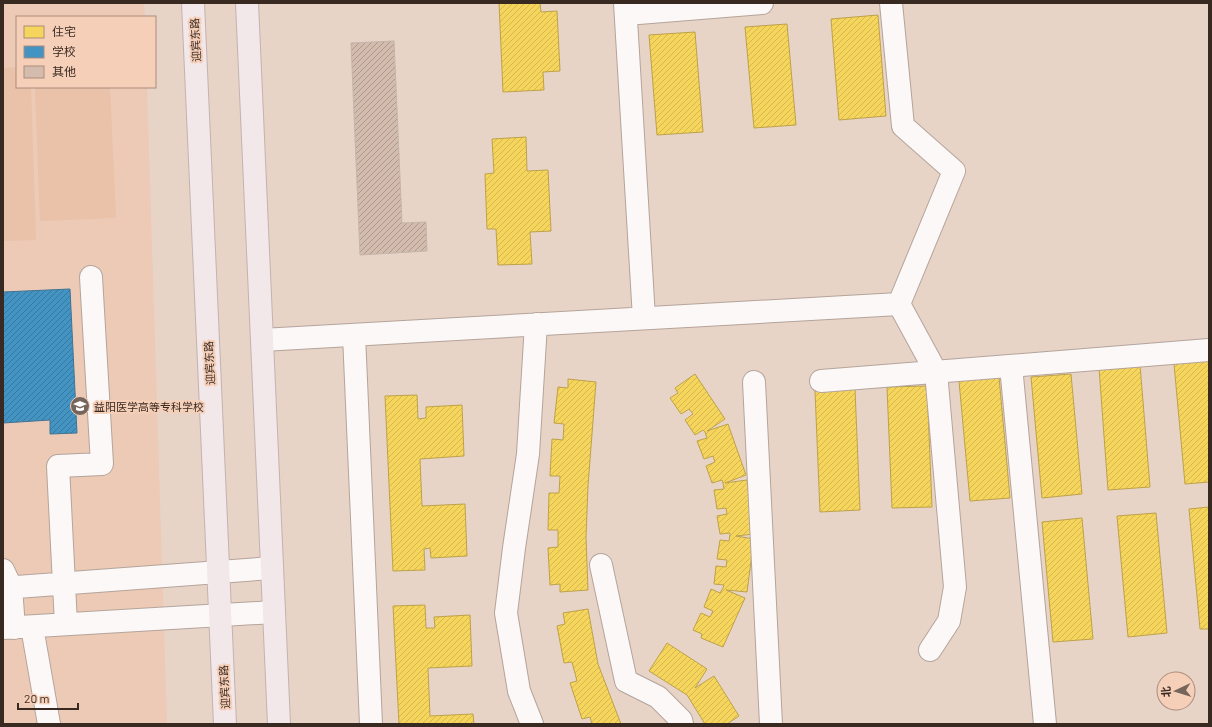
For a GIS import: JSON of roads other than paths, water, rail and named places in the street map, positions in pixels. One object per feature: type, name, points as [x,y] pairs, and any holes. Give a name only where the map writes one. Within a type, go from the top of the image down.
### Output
[{"type":"highway","name":"迎宾东路","points":[[193,3],[225,724]]},
{"type":"highway","points":[[247,3],[279,724]]},
{"type":"street","points":[[644,318],[626,8],[762,3]]},
{"type":"street","points":[[890,3],[903,126],[954,170],[899,304]]},
{"type":"street","points":[[66,624],[58,466],[102,464],[92,278]]},
{"type":"street","points":[[262,340],[899,304]]},
{"type":"street","points":[[899,304],[936,372],[955,587],[949,621],[930,650]]},
{"type":"street","points":[[532,724],[519,691],[506,613],[528,454],[536,324]]},
{"type":"street","points":[[354,335],[370,724]]},
{"type":"street","points":[[821,381],[1209,350]]},
{"type":"street","points":[[1012,366],[1045,724]]},
{"type":"street","points":[[754,382],[771,724]]},
{"type":"street","points":[[601,565],[626,681],[658,697],[681,720],[682,724]]},
{"type":"street","points":[[49,724],[16,628],[6,582],[64,583],[272,568]]},
{"type":"street","points":[[16,628],[220,614],[274,612]]},
{"type":"place","name":"益阳医学高等专科学校","points":[[80,406]]}]
